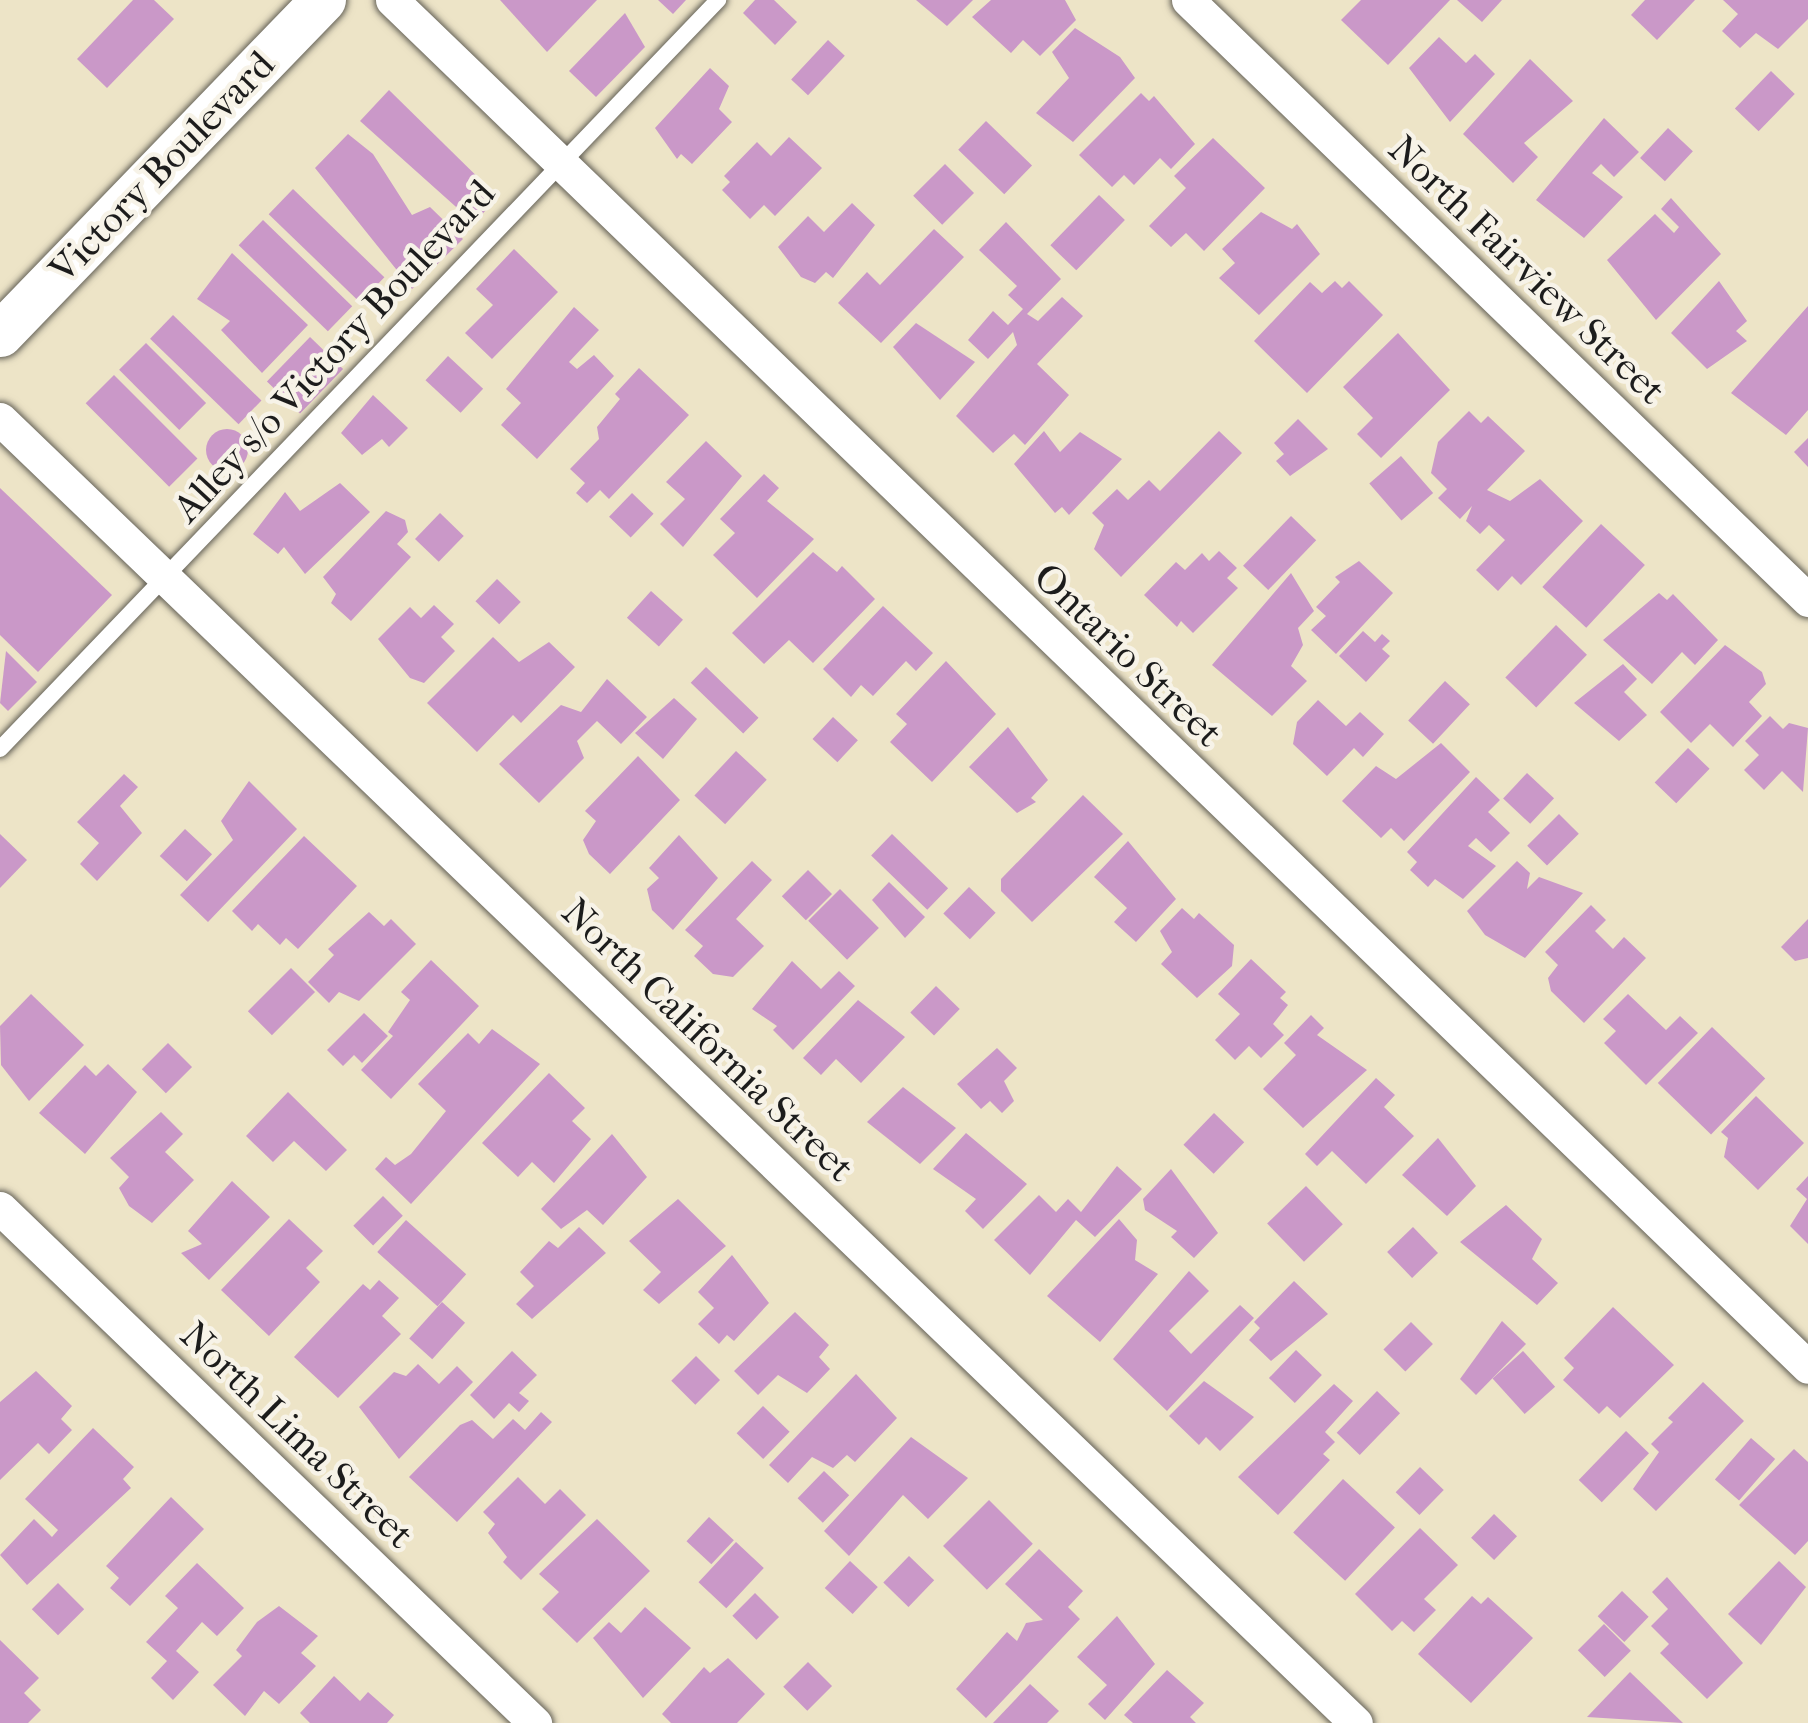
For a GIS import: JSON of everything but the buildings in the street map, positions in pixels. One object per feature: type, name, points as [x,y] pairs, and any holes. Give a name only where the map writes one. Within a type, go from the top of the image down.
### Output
[{"type":"main road","name":"Victory Boulevard","points":[[0,334],[322,0]]},
{"type":"street","name":"Ontario Street","points":[[392,0],[1808,1367]]},
{"type":"street","name":"North Fairview Street","points":[[1188,0],[1808,600]]},
{"type":"street","name":"North California Street","points":[[0,419],[1356,1723]]},
{"type":"street","name":"North Lima Street","points":[[0,1208],[535,1723]]},
{"type":"lane","name":"Alley s/o Victory Boulevard","points":[[0,749],[718,0]]}]
